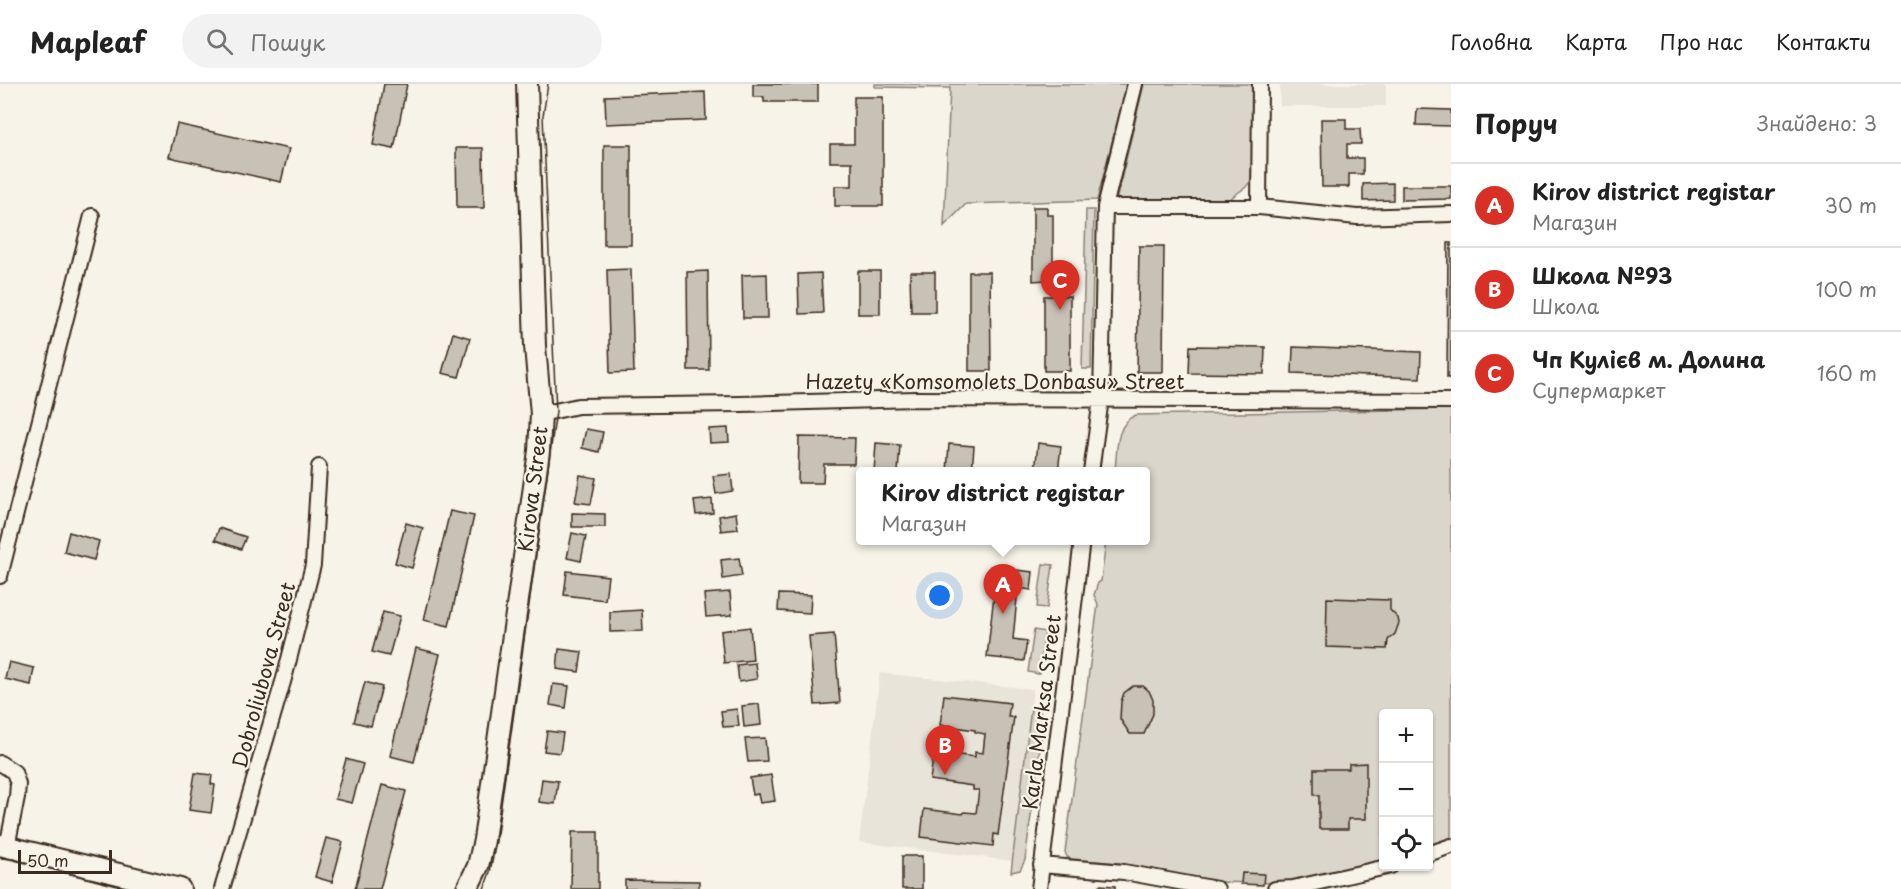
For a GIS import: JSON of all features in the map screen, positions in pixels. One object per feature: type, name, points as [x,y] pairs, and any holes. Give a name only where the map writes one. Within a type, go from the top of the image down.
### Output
[{"type":"main road","name":"Kirova Street","points":[[467,889],[478,866],[484,840],[539,451],[541,414],[535,346],[526,84]]},
{"type":"main road","points":[[4,846],[180,889]]},
{"type":"street","points":[[1092,467],[1101,399],[1105,207],[1135,84]]},
{"type":"street","points":[[1259,207],[1260,84]]},
{"type":"street","points":[[1105,207],[1259,207],[1357,217],[1451,214]]},
{"type":"street","points":[[0,576],[92,216]]},
{"type":"street","name":"Hazety «Komsomolets Donbasu» Street","points":[[541,414],[578,406],[915,399],[1451,401]]},
{"type":"street","name":"Dobroliubova Street","points":[[222,889],[285,675],[313,565],[320,467]]},
{"type":"street","name":"Karla Marksa Street","points":[[1039,889],[1081,545]]},
{"type":"street","points":[[0,763],[14,772],[18,784],[4,846]]},
{"type":"street","points":[[1433,852],[1451,846]]},
{"type":"street","points":[[1041,865],[1124,872],[1217,889]]},
{"type":"street","points":[[1275,889],[1293,888],[1379,870]]},
{"type":"shaded area","points":[[875,84],[1127,84],[1097,200],[966,204],[944,226],[950,88],[875,87]]},
{"type":"shaded area","points":[[1144,84],[1253,84],[1253,172],[1246,187],[1228,200],[1116,201]]},
{"type":"shaded area","points":[[1280,84],[1386,84],[1386,106],[1280,106]]},
{"type":"shaded area","points":[[1086,210],[1094,210],[1091,369],[1082,369]]},
{"type":"shaded area","points":[[1451,409],[1451,838],[1433,845],[1433,709],[1379,709],[1379,862],[1280,883],[1204,882],[1120,863],[1067,857],[1065,852],[1098,604],[1094,595],[1101,581],[1106,545],[1150,545],[1150,467],[1115,467],[1118,439],[1124,424],[1136,415]]},
{"type":"shaded area","points":[[1043,564],[1053,565],[1047,608],[1037,607]]},
{"type":"shaded area","points":[[1034,630],[1045,632],[1039,674],[1028,672]]},
{"type":"shaded area","points":[[880,673],[1033,689],[1012,861],[859,842]]},
{"type":"shaded area","points":[[1031,708],[1039,710],[1044,720],[1025,860],[1020,870],[1011,872]]},
{"type":"building","points":[[384,84],[407,84],[394,149],[373,145]]},
{"type":"building","points":[[753,84],[818,84],[818,102],[764,102],[764,97],[753,97]]},
{"type":"building","points":[[705,92],[706,120],[606,124],[605,96]]},
{"type":"building","points":[[854,97],[883,97],[883,206],[835,206],[835,186],[852,186],[852,162],[830,162],[830,144],[854,144]]},
{"type":"building","points":[[1417,109],[1451,110],[1451,126],[1416,125]]},
{"type":"building","points":[[1321,119],[1346,119],[1346,129],[1360,129],[1361,144],[1347,144],[1347,158],[1363,158],[1363,174],[1349,174],[1349,187],[1322,187]]},
{"type":"building","points":[[177,124],[289,149],[281,182],[169,157]]},
{"type":"building","points":[[604,145],[631,145],[631,245],[604,245]]},
{"type":"building","points":[[456,148],[483,148],[484,208],[457,208]]},
{"type":"building","points":[[1393,183],[1393,200],[1363,201],[1363,184]]},
{"type":"building","points":[[1402,186],[1451,186],[1451,199],[1402,200]]},
{"type":"building","points":[[1033,207],[1047,207],[1047,215],[1053,215],[1053,270],[1046,270],[1046,280],[1033,281]]},
{"type":"building","points":[[1448,243],[1451,243],[1451,378],[1447,378]]},
{"type":"building","points":[[1139,246],[1164,246],[1163,372],[1137,372]]},
{"type":"building","points":[[631,269],[634,372],[610,373],[607,270]]},
{"type":"building","points":[[708,271],[709,370],[688,370],[687,272]]},
{"type":"building","points":[[858,271],[880,271],[880,314],[858,314]]},
{"type":"building","points":[[910,272],[935,272],[935,312],[911,312]]},
{"type":"building","points":[[969,272],[990,272],[991,371],[969,371]]},
{"type":"building","points":[[821,273],[823,313],[799,314],[798,274]]},
{"type":"building","points":[[767,274],[768,318],[743,318],[742,275]]},
{"type":"building","points":[[1044,296],[1070,296],[1070,371],[1044,371]]},
{"type":"building","points":[[453,333],[470,338],[459,377],[442,373]]},
{"type":"building","points":[[1190,346],[1265,347],[1264,374],[1189,373]]},
{"type":"building","points":[[1293,347],[1421,352],[1420,378],[1292,373]]},
{"type":"building","points":[[728,428],[729,442],[710,443],[709,429]]},
{"type":"building","points":[[586,429],[603,432],[599,452],[582,448]]},
{"type":"building","points":[[799,437],[855,438],[854,464],[824,464],[823,483],[798,483]]},
{"type":"building","points":[[876,443],[900,445],[898,467],[874,467]]},
{"type":"building","points":[[1038,443],[1061,446],[1059,467],[1036,467]]},
{"type":"building","points":[[949,444],[974,446],[972,467],[947,467]]},
{"type":"building","points":[[731,474],[733,491],[716,494],[713,476]]},
{"type":"building","points":[[580,475],[596,478],[591,504],[575,502]]},
{"type":"building","points":[[712,499],[713,513],[696,515],[694,501]]},
{"type":"building","points":[[450,511],[474,516],[449,626],[424,620]]},
{"type":"building","points":[[572,513],[605,514],[605,527],[572,527]]},
{"type":"building","points":[[736,513],[738,529],[721,531],[719,516]]},
{"type":"building","points":[[406,523],[423,528],[412,568],[395,563]]},
{"type":"building","points":[[219,528],[246,537],[241,549],[215,540]]},
{"type":"building","points":[[69,532],[99,541],[94,560],[64,552]]},
{"type":"building","points":[[572,533],[586,536],[581,561],[567,558]]},
{"type":"building","points":[[739,558],[742,576],[723,579],[721,560]]},
{"type":"building","points":[[997,568],[1033,572],[1031,590],[1018,588],[1013,639],[1027,641],[1024,661],[987,657]]},
{"type":"building","points":[[567,571],[608,576],[605,600],[564,595]]},
{"type":"building","points":[[730,592],[732,615],[706,617],[704,594]]},
{"type":"building","points":[[779,594],[811,595],[810,613],[778,611]]},
{"type":"building","points":[[1327,598],[1390,600],[1390,610],[1398,618],[1399,623],[1395,634],[1388,640],[1387,649],[1326,647]]},
{"type":"building","points":[[642,610],[643,631],[610,632],[610,612]]},
{"type":"building","points":[[383,612],[400,616],[389,656],[372,652]]},
{"type":"building","points":[[750,627],[753,660],[724,663],[721,631]]},
{"type":"building","points":[[834,634],[840,703],[815,705],[809,636]]},
{"type":"building","points":[[416,648],[440,654],[414,762],[390,756]]},
{"type":"building","points":[[559,649],[582,652],[579,672],[557,669]]},
{"type":"building","points":[[9,662],[34,668],[31,685],[5,679]]},
{"type":"building","points":[[755,663],[757,679],[739,682],[737,665]]},
{"type":"building","points":[[365,682],[382,687],[371,726],[354,722]]},
{"type":"building","points":[[553,684],[569,686],[566,708],[550,705]]},
{"type":"building","points":[[1133,686],[1143,686],[1149,691],[1153,700],[1153,714],[1144,734],[1130,734],[1120,719],[1124,693]]},
{"type":"building","points":[[944,695],[1010,703],[1008,717],[1014,717],[998,835],[994,834],[993,846],[921,837],[924,809],[963,814],[964,812],[976,813],[979,790],[973,790],[973,786],[930,780],[934,752],[975,757],[975,752],[983,753],[985,734],[975,732],[975,730],[940,725]]},
{"type":"building","points":[[759,704],[761,725],[744,727],[742,706]]},
{"type":"building","points":[[737,709],[739,726],[723,727],[721,711]]},
{"type":"building","points":[[547,731],[563,733],[560,753],[544,751]]},
{"type":"building","points":[[765,738],[767,761],[748,762],[745,739]]},
{"type":"building","points":[[346,759],[363,764],[352,803],[335,799]]},
{"type":"building","points":[[1366,763],[1366,819],[1348,819],[1348,829],[1319,829],[1319,795],[1314,795],[1314,769],[1349,769],[1349,764]]},
{"type":"building","points":[[195,773],[212,775],[211,784],[215,785],[211,813],[189,810]]},
{"type":"building","points":[[771,775],[775,801],[760,803],[758,794],[753,795],[750,778]]},
{"type":"building","points":[[542,779],[558,781],[555,804],[539,802]]},
{"type":"building","points":[[382,785],[406,791],[380,889],[355,889]]},
{"type":"building","points":[[572,832],[598,832],[598,889],[571,889]]},
{"type":"building","points":[[326,838],[343,842],[332,882],[315,877]]},
{"type":"building","points":[[902,856],[922,856],[922,889],[902,889]]},
{"type":"building","points":[[1242,873],[1264,874],[1263,885],[1241,884]]},
{"type":"building","points":[[625,880],[699,881],[699,889],[625,889]]},
{"type":"building","points":[[1100,885],[1115,886],[1115,889],[1100,889]]},
{"type":"tram line","points":[[484,889],[496,841],[556,411],[543,116],[548,84]]},
{"type":"tram line","points":[[0,858],[13,859],[129,889]]},
{"type":"place","name":"Чп Кулієв м. Долина","points":[[1060,310]]},
{"type":"place","name":"Kirov district registar","points":[[1003,614]]},
{"type":"place","name":"Школа №93","points":[[945,775]]}]
